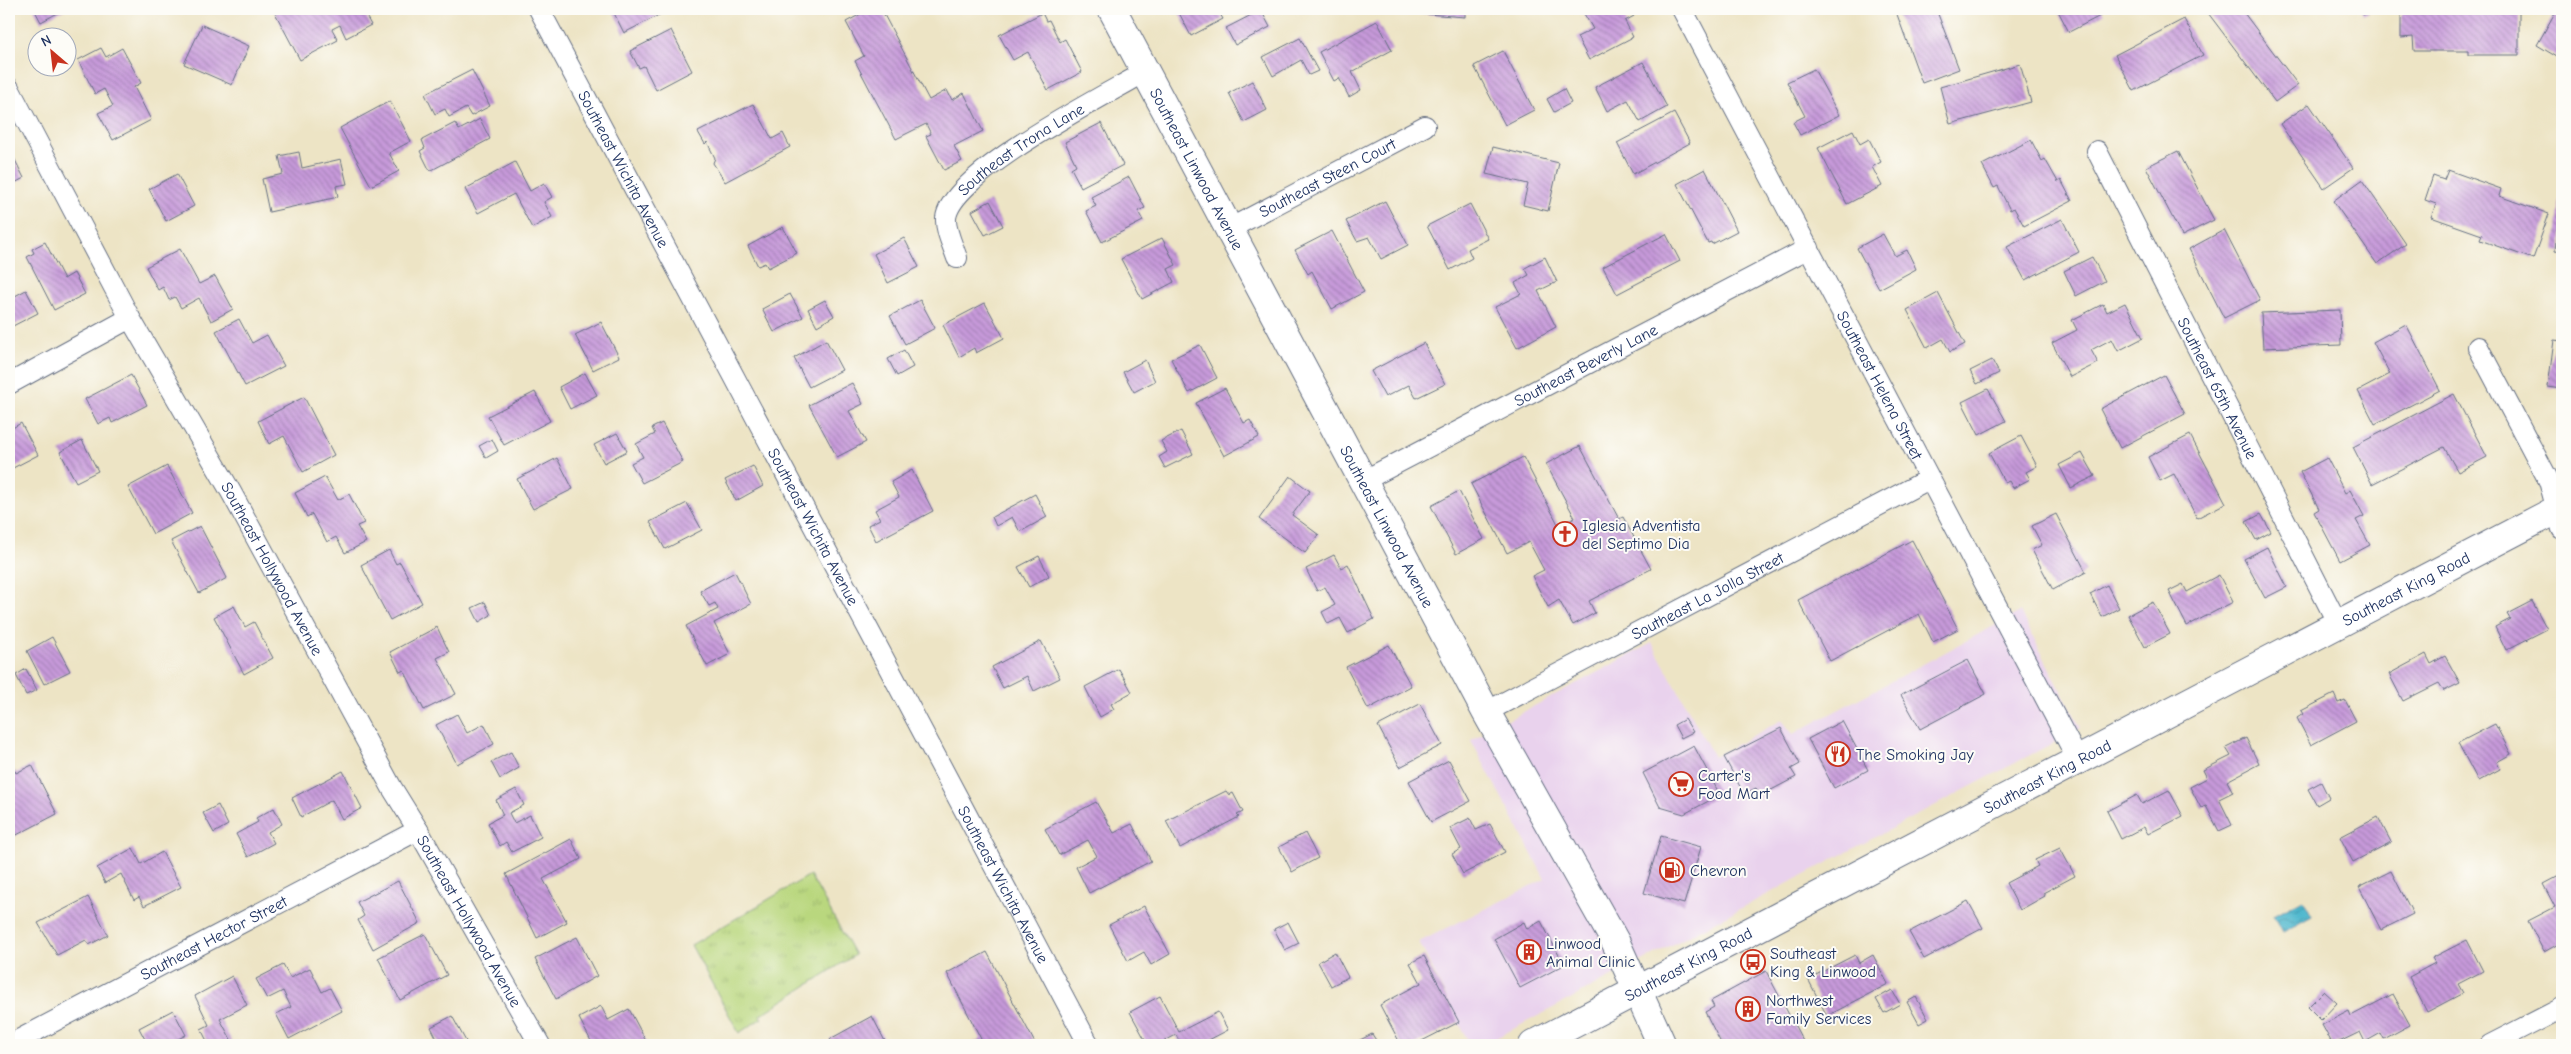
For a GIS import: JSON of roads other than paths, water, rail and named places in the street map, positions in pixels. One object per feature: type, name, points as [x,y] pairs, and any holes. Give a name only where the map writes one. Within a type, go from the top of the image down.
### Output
[{"type":"main road","name":"Southeast Linwood Avenue","points":[[1112,9],[1486,712],[1616,943],[1662,1045]]},
{"type":"main road","name":"Southeast King Road","points":[[1533,1045],[2338,624],[2560,515]]},
{"type":"street","name":"Southeast Wichita Avenue","points":[[539,9],[1089,1045]]},
{"type":"street","name":"Southeast Helena Street","points":[[1682,9],[2078,760]]},
{"type":"street","name":"Southeast Trona Lane","points":[[956,258],[946,218],[952,202],[966,187],[1020,145],[1145,72]]},
{"type":"street","name":"Southeast Hollywood Avenue","points":[[9,88],[130,318],[231,492],[392,788],[418,830],[540,1045]]},
{"type":"street","name":"Southeast Steen Court","points":[[1229,229],[1425,126]]},
{"type":"street","name":"Southeast 65th Avenue","points":[[2097,151],[2338,624]]},
{"type":"street","name":"Southeast Beverly Lane","points":[[1363,481],[1809,248]]},
{"type":"street","points":[[9,384],[130,318]]},
{"type":"street","points":[[2478,347],[2549,481],[2560,515]]},
{"type":"street","name":"Southeast La Jolla Street","points":[[1486,712],[1929,479]]},
{"type":"street","name":"Southeast Hector Street","points":[[9,1045],[418,830]]},
{"type":"street","points":[[2490,1045],[2562,1008]]},
{"type":"water","points":[[2303,899],[2312,916],[2283,932],[2274,915]]},
{"type":"place","name":"Iglesia Adventista del Septimo Dia","points":[[1565,534]]},
{"type":"place","name":"The Smoking Jay","points":[[1838,754]]},
{"type":"place","name":"Carter's Food Mart","points":[[1681,784]]},
{"type":"place","name":"Chevron","points":[[1672,870]]},
{"type":"place","name":"Linwood Animal Clinic","points":[[1529,952]]},
{"type":"place","name":"Southeast King & Linwood","points":[[1753,962]]},
{"type":"place","name":"Northwest Family Services","points":[[1748,1009]]}]
